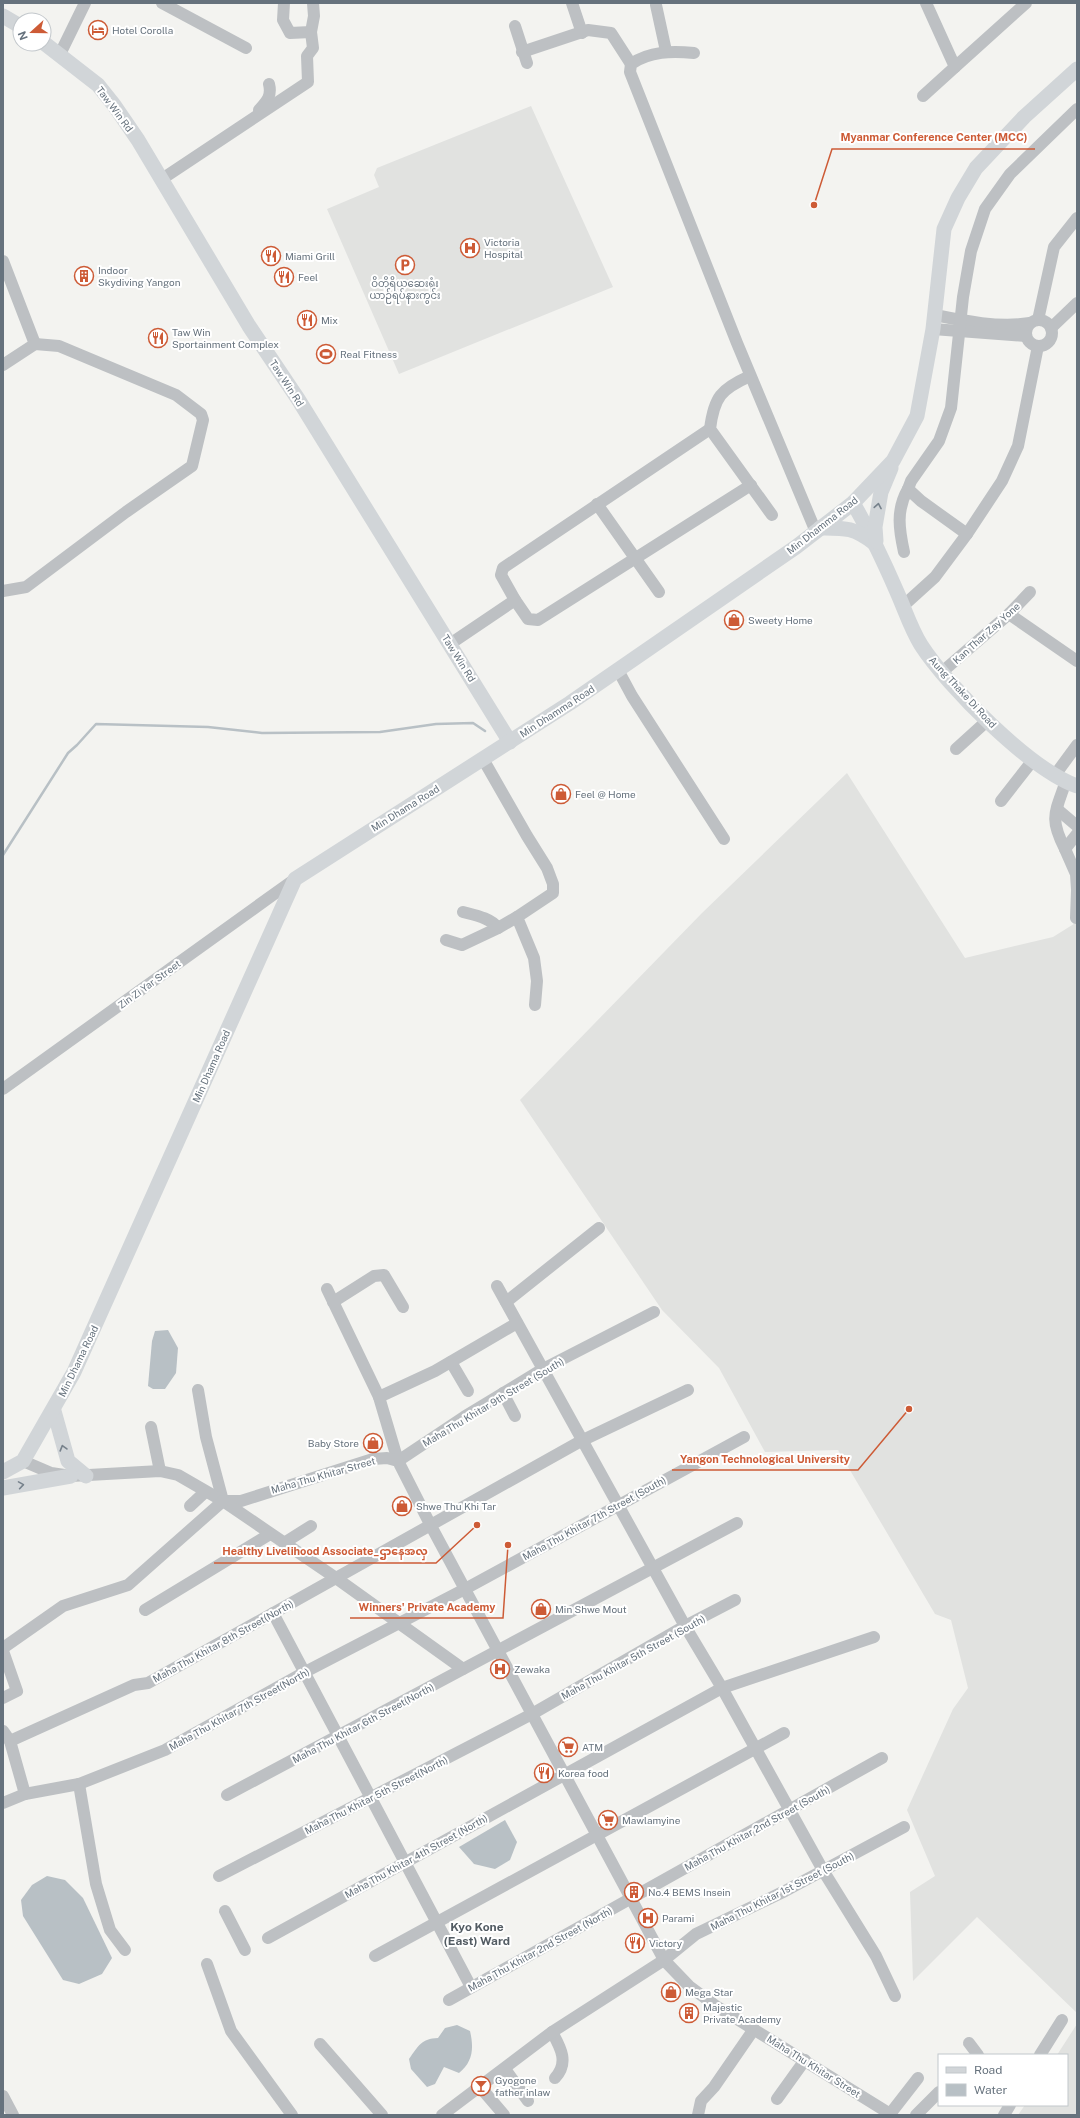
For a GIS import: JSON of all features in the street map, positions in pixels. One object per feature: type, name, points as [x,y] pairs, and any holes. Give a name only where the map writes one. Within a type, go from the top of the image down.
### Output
[{"type":"main road","points":[[3,16],[12,21]]},
{"type":"main road","name":"Taw Win Rd","points":[[52,48],[98,86],[114,105],[162,179],[249,326],[298,399],[510,742]]},
{"type":"main road","name":"Min Dhamma Road","points":[[510,742],[618,670],[818,530],[853,503],[893,461],[917,416],[934,322],[944,229],[958,198],[976,168],[1024,117],[1077,69]]},
{"type":"main road","points":[[876,544],[874,527],[881,492],[893,461]]},
{"type":"main road","name":"Aung Thake Di Road","points":[[853,503],[876,544],[921,644],[942,672],[1016,747],[1032,760],[1066,781]]},
{"type":"main road","points":[[818,530],[846,528],[863,534],[876,544]]},
{"type":"main road","name":"Min Dhama Road","points":[[3,1472],[23,1461],[54,1411],[74,1372],[121,1270],[261,951],[295,879],[510,742]]},
{"type":"main road","points":[[3,1488],[79,1476],[68,1460],[54,1411]]},
{"type":"street","points":[[60,54],[85,3]]},
{"type":"street","points":[[162,3],[246,48]]},
{"type":"street","points":[[284,3],[283,20],[290,33],[311,32]]},
{"type":"street","points":[[162,179],[308,82],[307,56],[313,48],[311,32],[313,3]]},
{"type":"street","points":[[572,3],[582,32]]},
{"type":"street","points":[[926,3],[955,67]]},
{"type":"street","points":[[923,96],[1026,3]]},
{"type":"street","points":[[656,5],[666,51]]},
{"type":"street","points":[[515,26],[522,52],[527,63]]},
{"type":"street","points":[[522,52],[588,30],[611,33],[631,64],[630,72],[750,376],[818,530]]},
{"type":"street","points":[[631,64],[666,51],[694,53]]},
{"type":"street","points":[[254,118],[269,98],[271,92],[269,84]]},
{"type":"street","points":[[904,552],[899,529],[901,502],[911,481],[939,441],[952,408],[962,326],[963,297],[971,251],[985,209],[1010,174],[1077,109]]},
{"type":"street","points":[[1077,218],[1054,247],[1034,321],[1027,327],[1026,336],[1030,343],[1038,346],[1049,341],[1051,328],[1077,303]]},
{"type":"street","points":[[3,260],[35,344]]},
{"type":"street","points":[[962,326],[1017,325],[1043,320],[1051,328]]},
{"type":"street","points":[[934,322],[1026,336]]},
{"type":"street","points":[[3,364],[35,344],[59,346],[176,395],[201,414],[203,420],[192,466],[126,512],[26,587],[4,592]]},
{"type":"street","points":[[903,606],[935,577],[967,534],[1002,481],[1018,446],[1038,346]]},
{"type":"street","points":[[750,376],[733,384],[722,393],[712,408],[710,429],[772,515]]},
{"type":"street","points":[[710,429],[503,568],[501,575],[514,600],[528,619],[538,620],[633,558],[751,485]]},
{"type":"street","points":[[908,488],[921,501],[967,534]]},
{"type":"street","points":[[597,504],[633,558],[659,592]]},
{"type":"street","name":"Kan Thar Zay Yone","points":[[942,672],[1009,614],[1030,592]]},
{"type":"street","points":[[450,644],[514,600]]},
{"type":"street","points":[[1009,614],[1077,661]]},
{"type":"street","points":[[618,670],[632,696],[724,839]]},
{"type":"street","points":[[956,748],[988,720]]},
{"type":"street","points":[[1076,918],[1076,874],[1056,832],[1054,820],[1077,745]]},
{"type":"street","points":[[446,940],[462,946],[517,917],[553,893],[553,884],[547,868],[483,759]]},
{"type":"street","points":[[1001,801],[1032,760]]},
{"type":"street","points":[[1057,809],[1077,826]]},
{"type":"street","points":[[1065,849],[1077,834]]},
{"type":"street","name":"Zin Zi Yar Street","points":[[3,1089],[295,879]]},
{"type":"street","points":[[463,912],[477,915],[495,924],[498,928]]},
{"type":"street","points":[[517,917],[534,958],[537,981],[535,1005]]},
{"type":"street","points":[[506,1302],[599,1228]]},
{"type":"street","points":[[333,1302],[374,1276],[384,1274],[403,1307]]},
{"type":"street","points":[[497,1286],[581,1441],[618,1504],[685,1626],[722,1688],[824,1872],[876,1956],[894,1996]]},
{"type":"street","points":[[326,1289],[379,1397],[398,1461]]},
{"type":"street","name":"Maha Thu Khitar 9th Street (South)","points":[[398,1461],[543,1369],[654,1312]]},
{"type":"street","points":[[379,1397],[435,1372],[517,1323]]},
{"type":"street","points":[[451,1362],[468,1391]]},
{"type":"street","points":[[198,1390],[206,1437],[223,1501],[336,1578],[464,1669]]},
{"type":"street","name":"Maha Thu Khitar 8th Street(North)","points":[[6,1736],[134,1685],[148,1683],[581,1441],[688,1390]]},
{"type":"street","points":[[503,1393],[515,1416]]},
{"type":"street","points":[[151,1427],[160,1471]]},
{"type":"street","name":"Maha Thu Khitar 7th Street (South)","points":[[465,1589],[744,1436]]},
{"type":"street","name":"Maha Thu Khitar Street","points":[[23,1461],[51,1473],[79,1476],[160,1471],[178,1475],[223,1501],[241,1501],[373,1459],[387,1458],[398,1461],[431,1526],[664,1960],[689,1986],[754,2029],[891,2114]]},
{"type":"street","points":[[190,1506],[206,1492]]},
{"type":"street","points":[[3,1698],[17,1692],[3,1649],[63,1606],[128,1585],[223,1501]]},
{"type":"street","name":"Maha Thu Khitar 6th Street(North)","points":[[227,1795],[737,1523]]},
{"type":"street","points":[[284,1544],[311,1526]]},
{"type":"street","points":[[145,1610],[270,1534]]},
{"type":"street","name":"Maha Thu Khitar 7th Street(North)","points":[[3,1803],[25,1794],[79,1784],[165,1750],[305,1672],[465,1589]]},
{"type":"street","name":"Maha Thu Khitar 5th Street (South)","points":[[532,1714],[685,1626],[735,1600]]},
{"type":"street","points":[[273,1613],[471,1987]]},
{"type":"street","name":"Maha Thu Khitar 4th Street (North)","points":[[268,1938],[404,1861],[722,1688],[874,1637]]},
{"type":"street","name":"Maha Thu Khitar 5th Street(North)","points":[[219,1876],[532,1714]]},
{"type":"street","points":[[374,1956],[598,1836],[784,1733]]},
{"type":"street","points":[[6,1736],[25,1794]]},
{"type":"street","name":"Maha Thu Khitar 2nd Street (South)","points":[[631,1898],[882,1758]]},
{"type":"street","points":[[79,1784],[96,1884],[110,1930],[125,1950]]},
{"type":"street","name":"Maha Thu Khitar 1st Street (South)","points":[[442,2115],[481,2088],[552,2032],[664,1960],[696,1934],[824,1872],[904,1827]]},
{"type":"street","name":"Maha Thu Khitar 2nd Street (North)","points":[[449,2000],[631,1898]]},
{"type":"street","points":[[225,1911],[245,1950]]},
{"type":"street","points":[[207,1964],[232,2031],[292,2115]]},
{"type":"street","points":[[1041,2054],[1062,2020]]},
{"type":"street","points":[[698,2115],[701,2101],[714,2087],[754,2029]]},
{"type":"street","points":[[552,2032],[562,2050],[563,2063],[561,2072],[555,2078]]},
{"type":"street","points":[[969,2043],[977,2054]]},
{"type":"street","points":[[320,2044],[382,2115]]},
{"type":"street","points":[[777,2099],[805,2060]]},
{"type":"street","points":[[505,2069],[528,2101]]},
{"type":"street","points":[[891,2114],[918,2078]]},
{"type":"street","points":[[481,2088],[504,2115]]},
{"type":"street","points":[[916,2115],[938,2093]]},
{"type":"street","points":[[3,2096],[13,2115]]},
{"type":"street","points":[[1004,2115],[1009,2106]]},
{"type":"shaded area","name":"Victoria Hospital","points":[[531,106],[613,287],[399,374],[327,209],[379,187],[374,175],[377,168]]},
{"type":"shaded area","points":[[847,773],[965,958],[1053,937],[1077,922],[1077,2013],[977,1917],[913,1981],[910,1892],[935,1876],[907,1810],[953,1709],[968,1688],[951,1620],[935,1614],[838,1450],[765,1452],[719,1368],[662,1310],[520,1100],[702,913]]},
{"type":"shaded area","points":[[1077,2024],[1077,2115],[1018,2115],[1024,2106],[1068,2106],[1068,2054],[1058,2054]]},
{"type":"water","points":[[168,1330],[178,1348],[176,1373],[165,1389],[153,1389],[148,1386],[152,1341],[155,1331]]},
{"type":"water","points":[[505,1820],[517,1842],[510,1860],[495,1869],[474,1864],[459,1847]]},
{"type":"water","points":[[47,1876],[65,1880],[83,1898],[112,1958],[102,1974],[79,1984],[63,1980],[23,1916],[21,1900],[32,1885]]},
{"type":"water","points":[[457,2025],[470,2031],[472,2049],[470,2059],[464,2069],[459,2073],[444,2067],[435,2084],[427,2087],[411,2069],[409,2059],[418,2046],[424,2041],[438,2038],[445,2028]]},
{"type":"waterway","points":[[3,855],[68,753],[96,724],[208,727],[262,733],[380,732],[436,724],[473,723],[485,731]]},
{"type":"place","name":"Hotel Corolla","points":[[98,30]]},
{"type":"place","name":"Myanmar Conference Center (MCC)","points":[[814,205]]},
{"type":"place","name":"Victoria Hospital","points":[[470,248]]},
{"type":"place","name":"Miami Grill","points":[[271,256]]},
{"type":"place","name":"ဝိတိုရိယဆေးရုံး ယာဉ်ရပ်နားကွင်း","points":[[405,265]]},
{"type":"place","name":"Indoor Skydiving Yangon","points":[[84,276]]},
{"type":"place","name":"Feel","points":[[284,277]]},
{"type":"place","name":"Mix","points":[[307,320]]},
{"type":"place","name":"Taw Win Sportainment Complex","points":[[158,338]]},
{"type":"place","name":"Real Fitness","points":[[326,354]]},
{"type":"place","name":"Sweety Home","points":[[734,620]]},
{"type":"place","name":"Feel @ Home","points":[[561,794]]},
{"type":"place","name":"Yangon Technological University","points":[[909,1409]]},
{"type":"place","name":"Baby Store","points":[[373,1443]]},
{"type":"place","name":"Shwe Thu Khi Tar","points":[[402,1506]]},
{"type":"place","name":"Healthy Livelihood Associate_ဌာနေအလှ","points":[[477,1525]]},
{"type":"place","name":"Winners' Private Academy","points":[[508,1545]]},
{"type":"place","name":"Min Shwe Mout","points":[[541,1609]]},
{"type":"place","name":"Zewaka","points":[[500,1669]]},
{"type":"place","name":"ATM","points":[[568,1747]]},
{"type":"place","name":"Korea food","points":[[544,1773]]},
{"type":"place","name":"Mawlamyine","points":[[608,1820]]},
{"type":"place","name":"No.4 BEMS Insein","points":[[634,1892]]},
{"type":"place","name":"Parami","points":[[648,1918]]},
{"type":"place","name":"Victory","points":[[635,1943]]},
{"type":"place","name":"Mega Star","points":[[671,1992]]},
{"type":"place","name":"Majestic Private Academy","points":[[689,2013]]},
{"type":"place","name":"Gyogone father inlaw","points":[[481,2086]]},
{"type":"district","name":"Kyo Kone (East) Ward","points":[[477,1934]]}]
